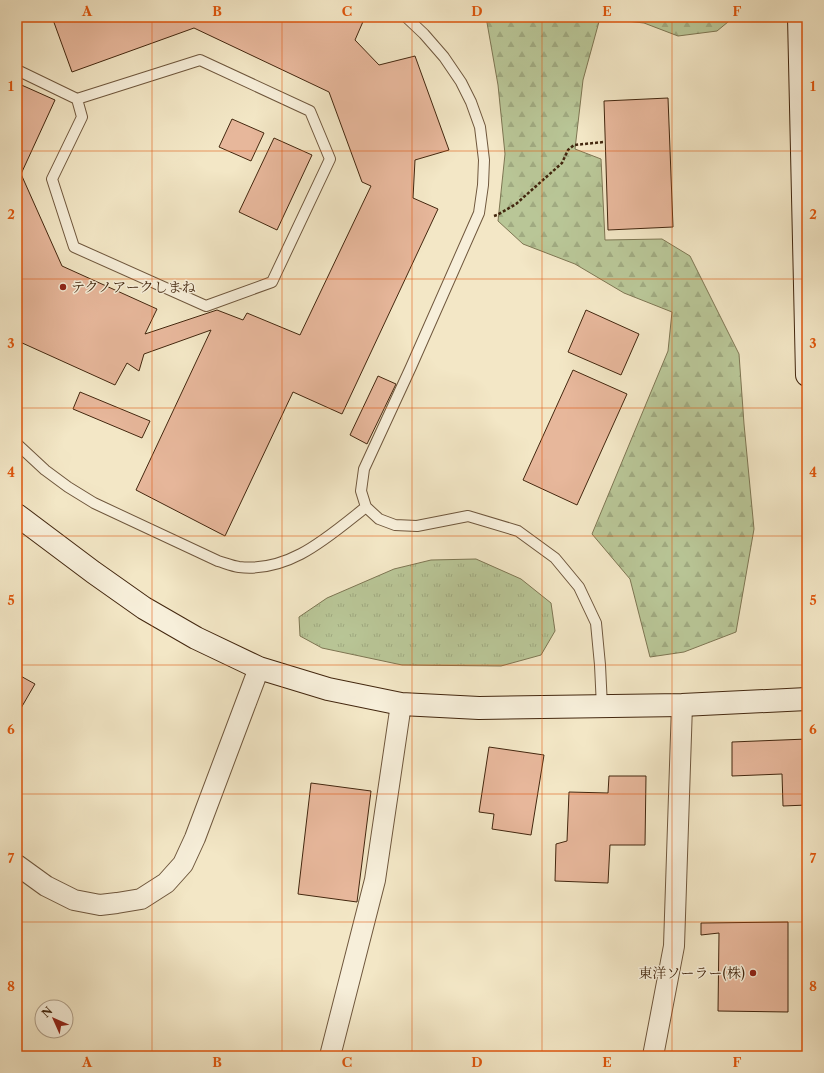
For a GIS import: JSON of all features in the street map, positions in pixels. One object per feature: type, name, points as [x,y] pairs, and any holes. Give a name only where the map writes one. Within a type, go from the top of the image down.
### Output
[{"type":"street","points":[[799,17],[807,375]]},
{"type":"street","points":[[17,515],[144,608],[196,638],[259,668],[328,689],[401,704],[479,708],[682,705],[807,699]]},
{"type":"street","points":[[17,865],[46,886],[74,900],[100,905],[142,899],[166,882],[182,864],[195,838],[259,668]]},
{"type":"street","points":[[330,1056],[375,880],[401,704]]},
{"type":"street","points":[[653,1056],[674,946],[682,705]]},
{"type":"lane","points":[[406,17],[444,56],[461,82],[480,127],[484,160],[483,185],[479,213],[364,469],[361,491],[366,507],[379,519],[395,525],[417,526],[468,516],[518,531],[555,558],[579,587],[596,623],[602,706]]},
{"type":"lane","points":[[17,70],[77,98],[200,60],[310,111],[330,159],[272,282],[206,306],[74,247],[52,179],[82,117],[77,98]]},
{"type":"lane","points":[[17,444],[45,470],[94,504],[218,562],[238,567],[258,568],[297,556],[314,547],[366,507]]},
{"type":"path","points":[[479,213],[489,216],[497,215],[516,204],[562,163],[568,150],[574,145],[603,142]]},
{"type":"green space","points":[[486,17],[734,17],[717,31],[678,36],[644,23],[600,18],[583,80],[575,149],[601,159],[605,240],[662,239],[690,256],[739,354],[754,529],[736,632],[684,652],[650,657],[630,579],[592,534],[668,351],[672,312],[624,293],[575,264],[523,244],[498,221],[505,154],[498,85]]},
{"type":"green space","points":[[476,559],[521,579],[551,603],[555,631],[541,655],[501,666],[402,665],[322,648],[300,636],[299,617],[327,598],[394,569],[431,560]]},
{"type":"building","name":"テクノアークしまね","points":[[52,17],[365,17],[355,40],[379,65],[415,56],[449,150],[415,160],[413,198],[438,209],[342,414],[293,392],[225,536],[136,490],[211,330],[144,354],[139,371],[127,363],[115,385],[17,340],[17,83],[55,100],[21,174],[62,266],[157,309],[145,334],[217,310],[243,320],[247,313],[300,335],[371,186],[362,182],[329,92],[194,28],[72,72]]},
{"type":"building","points":[[668,98],[673,227],[608,230],[604,101]]},
{"type":"building","points":[[232,119],[264,133],[251,161],[219,147]]},
{"type":"building","points":[[274,138],[312,155],[277,230],[239,212]]},
{"type":"building","points":[[586,310],[639,334],[621,375],[568,352]]},
{"type":"building","points":[[573,370],[627,394],[577,505],[523,480]]},
{"type":"building","points":[[378,376],[396,384],[367,444],[350,435]]},
{"type":"building","points":[[80,392],[150,421],[142,438],[73,409]]},
{"type":"building","points":[[17,674],[35,684],[17,715]]},
{"type":"building","points":[[807,739],[807,805],[783,806],[782,774],[732,776],[732,742]]},
{"type":"building","points":[[489,747],[544,755],[531,835],[492,829],[494,814],[479,812]]},
{"type":"building","points":[[609,776],[646,776],[645,845],[610,845],[608,883],[555,881],[556,844],[567,841],[569,792],[608,793]]},
{"type":"building","points":[[311,783],[371,791],[357,902],[298,894]]},
{"type":"building","name":"東洋ソーラー(株)","points":[[788,922],[788,1012],[718,1011],[719,933],[701,935],[701,923]]},
{"type":"place","name":"テクノアークしまね","points":[[63,287]]},
{"type":"place","name":"東洋ソーラー(株)","points":[[753,973]]}]
